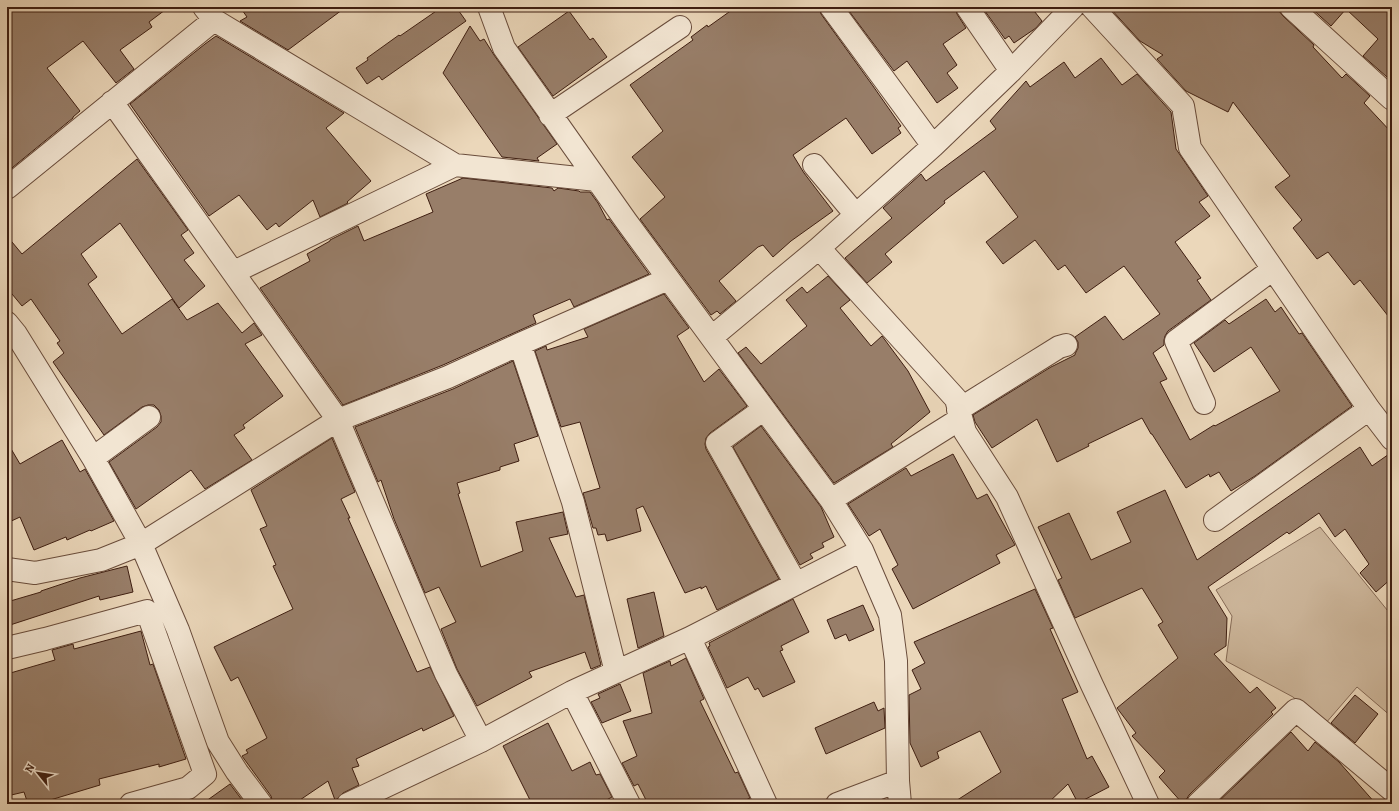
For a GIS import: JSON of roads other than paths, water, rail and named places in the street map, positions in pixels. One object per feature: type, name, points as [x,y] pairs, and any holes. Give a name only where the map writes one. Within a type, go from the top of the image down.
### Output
[{"type":"street","points":[[489,7],[504,48],[550,115],[668,279],[831,500],[862,550],[890,615],[896,661],[898,781],[900,804]]},
{"type":"street","points":[[831,7],[933,146]]},
{"type":"street","points":[[967,7],[1010,71]]},
{"type":"street","points":[[712,337],[819,248],[933,146],[1073,7]]},
{"type":"street","points":[[1092,7],[1183,106],[1190,148],[1369,409],[1392,439]]},
{"type":"street","points":[[1291,7],[1392,99]]},
{"type":"street","points":[[7,188],[112,102],[209,13],[455,165],[597,180]]},
{"type":"street","points":[[550,115],[680,28]]},
{"type":"street","points":[[112,102],[338,420],[446,674],[481,741]]},
{"type":"street","points":[[234,272],[455,165]]},
{"type":"street","points":[[814,165],[856,215]]},
{"type":"street","points":[[819,248],[956,399],[965,432],[1007,497],[1092,685],[1148,804]]},
{"type":"street","points":[[1204,403],[1176,341],[1273,269]]},
{"type":"street","points":[[7,569],[35,573],[101,560],[141,544],[338,420],[448,378],[520,344],[668,279]]},
{"type":"street","points":[[7,323],[16,334],[93,458],[141,544],[178,630],[218,742],[237,772],[261,804]]},
{"type":"street","points":[[520,344],[573,502],[616,672]]},
{"type":"street","points":[[831,500],[1059,347],[1066,345]]},
{"type":"street","points":[[764,409],[717,443],[796,584]]},
{"type":"street","points":[[1215,520],[1369,409]]},
{"type":"street","points":[[93,458],[149,417]]},
{"type":"street","points":[[348,804],[481,741],[572,692],[690,638],[862,550]]},
{"type":"street","points":[[7,648],[148,612],[205,774],[188,788],[131,804]]},
{"type":"street","points":[[690,638],[766,804]]},
{"type":"street","points":[[572,692],[628,804]]},
{"type":"street","points":[[1198,804],[1296,710],[1392,790]]},
{"type":"street","points":[[837,804],[898,781]]}]
